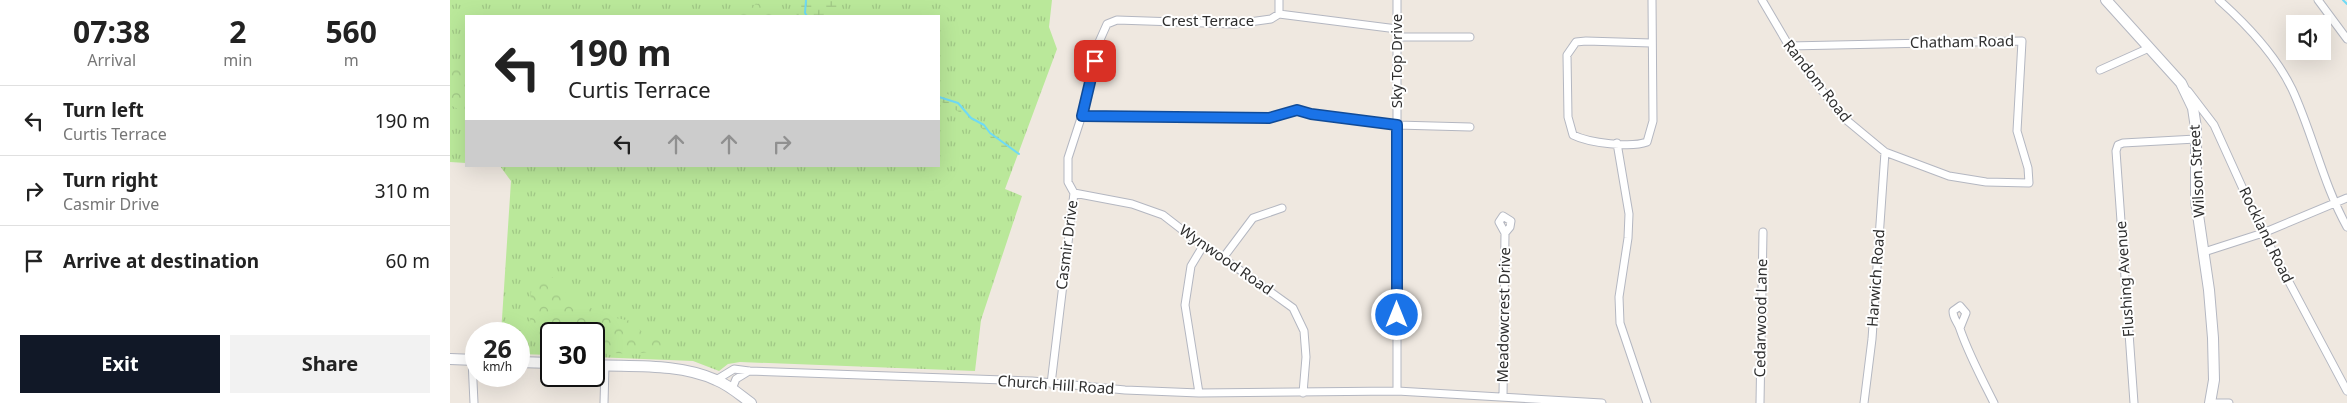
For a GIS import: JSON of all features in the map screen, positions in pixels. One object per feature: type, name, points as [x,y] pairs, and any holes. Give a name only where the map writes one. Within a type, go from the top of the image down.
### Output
[{"type":"main road","name":"Wilson Street","points":[[2106,0],[2181,83],[2193,108],[2196,139],[2196,201],[2204,252],[2213,338],[2214,380],[2210,403]]},
{"type":"main road","points":[[450,359],[465,360]]},
{"type":"main road","points":[[605,366],[662,368],[691,372],[716,380],[751,403]]},
{"type":"street","points":[[1279,0],[1279,14]]},
{"type":"street","name":"Sky Top Drive","points":[[1397,0],[1397,391]]},
{"type":"street","points":[[1651,43],[1576,42],[1568,55],[1568,117],[1573,135],[1581,139],[1617,143],[1640,145],[1648,142],[1654,121],[1651,43],[1652,0]]},
{"type":"street","name":"Random Road","points":[[1762,0],[1789,46],[1844,118],[1885,152],[1949,176],[1986,182],[2029,183]]},
{"type":"street","points":[[2219,0],[2257,36],[2291,87],[2312,139],[2334,204],[2347,227]]},
{"type":"street","points":[[2318,0],[2347,39]]},
{"type":"street","name":"Crest Terrace","points":[[1107,24],[1117,20],[1235,24],[1271,19],[1279,14],[1397,29]]},
{"type":"street","name":"Casmir Drive","points":[[1051,384],[1074,193],[1068,182],[1068,158],[1082,116],[1099,42],[1107,24]]},
{"type":"street","points":[[1396,37],[1470,37]]},
{"type":"street","name":"Chatham Road","points":[[1789,46],[2022,41],[2017,131],[2028,168],[2029,183]]},
{"type":"street","points":[[2100,70],[2149,48]]},
{"type":"street","name":"Rockland Road","points":[[2181,83],[2214,125],[2263,234],[2347,391]]},
{"type":"street","points":[[1082,116],[1269,118],[1297,110],[1311,114],[1397,125],[1470,126]]},
{"type":"street","name":"Flushing Avenue","points":[[2134,403],[2117,148],[2123,143],[2196,139]]},
{"type":"street","points":[[1617,143],[1629,214],[1628,238],[1619,297],[1620,323],[1647,403]]},
{"type":"street","name":"Harwich Road","points":[[1864,403],[1872,338],[1885,152]]},
{"type":"street","name":"Wynwood Road","points":[[1074,193],[1132,204],[1163,215],[1203,246],[1293,308],[1304,331],[1306,356],[1303,392]]},
{"type":"street","points":[[2204,252],[2263,234],[2347,198]]},
{"type":"street","points":[[1223,258],[1253,218],[1282,208]]},
{"type":"street","name":"Cedarwood Lane","points":[[1760,403],[1763,232]]},
{"type":"street","name":"Meadowcrest Drive","points":[[1503,397],[1505,233]]},
{"type":"street","points":[[1199,393],[1185,305],[1191,266],[1203,246]]},
{"type":"street","points":[[1960,328],[1969,353],[1994,403]]},
{"type":"street","name":"Church Hill Road","points":[[716,380],[734,369],[1032,381],[1125,390],[1199,393],[1397,391],[1602,403]]},
{"type":"street","points":[[732,389],[736,379],[749,371]]},
{"type":"street","points":[[474,387],[474,403]]},
{"type":"street","points":[[604,387],[604,403]]},
{"type":"street","points":[[2215,403],[2229,403]]},
{"type":"green space","points":[[450,0],[1052,0],[1049,27],[1057,49],[1005,189],[1022,196],[981,320],[975,371],[740,362],[728,364],[719,371],[693,361],[605,357],[605,322],[540,322],[540,355],[530,354],[530,322],[502,322],[511,181],[501,167],[940,167],[940,15],[465,15],[465,163],[450,162]]},
{"type":"green space","points":[[796,0],[843,0],[838,15],[797,15],[794,5]]},
{"type":"green space","points":[[763,2],[773,3],[779,15],[738,15],[748,7]]},
{"type":"green space","points":[[450,61],[465,69],[465,112],[450,105]]},
{"type":"green space","points":[[942,92],[950,95],[963,112],[979,120],[990,131],[1007,140],[1007,147],[1001,150],[985,131],[971,119],[942,102],[940,97]]},
{"type":"green space","points":[[548,275],[555,279],[573,300],[588,304],[596,314],[631,321],[644,333],[670,345],[670,349],[634,354],[605,353],[605,322],[540,322],[540,344],[533,331],[530,316],[532,282],[538,276]]},
{"type":"waterway","points":[[806,0],[806,15]]},
{"type":"waterway","points":[[2343,0],[2347,4]]},
{"type":"waterway","points":[[940,97],[958,103],[971,118],[984,125],[990,133],[1019,154]]},
{"type":"route","points":[[1095,61],[1082,116],[1269,118],[1297,110],[1311,114],[1397,125],[1397,315]]}]
